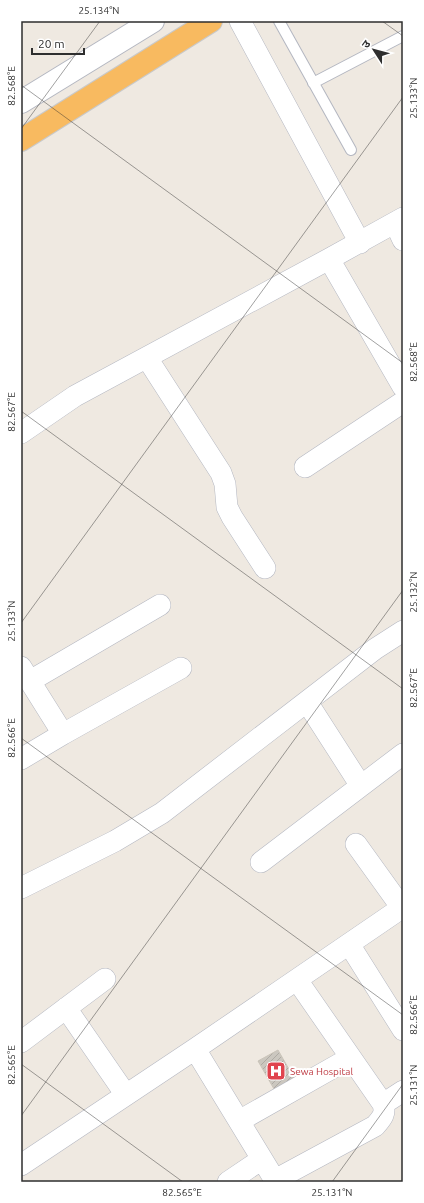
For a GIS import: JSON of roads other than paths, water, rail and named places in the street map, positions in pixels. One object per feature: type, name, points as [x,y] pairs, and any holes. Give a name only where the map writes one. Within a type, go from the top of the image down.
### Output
[{"type":"highway","points":[[21,140],[212,21]]},
{"type":"main road","points":[[21,102],[153,21]]},
{"type":"street","points":[[240,21],[360,243]]},
{"type":"street","points":[[21,433],[74,396],[329,259],[360,243],[400,227]]},
{"type":"street","points":[[329,259],[403,387]]},
{"type":"street","points":[[146,358],[221,473],[225,484],[227,507],[265,568]]},
{"type":"street","points":[[305,467],[403,402]]},
{"type":"street","points":[[62,734],[25,674],[160,605]]},
{"type":"street","points":[[21,888],[115,841],[162,813],[375,649],[403,631]]},
{"type":"street","points":[[21,759],[62,734],[181,668]]},
{"type":"street","points":[[307,702],[361,786]]},
{"type":"street","points":[[261,862],[403,754]]},
{"type":"street","points":[[21,1166],[297,980],[402,907],[356,844]]},
{"type":"street","points":[[349,944],[403,1030]]},
{"type":"street","points":[[21,1042],[105,979]]},
{"type":"street","points":[[195,1049],[276,1181],[375,1126],[382,1118],[384,1110],[382,1104],[297,980]]},
{"type":"street","points":[[66,1008],[126,1095]]},
{"type":"street","points":[[239,1121],[350,1058]]},
{"type":"street","points":[[382,1104],[403,1091]]},
{"type":"street","points":[[228,1182],[262,1159]]},
{"type":"lane","points":[[279,21],[351,150]]},
{"type":"lane","points":[[313,84],[403,36]]},
{"type":"place","name":"Sewa Hospital","points":[[276,1071]]}]
